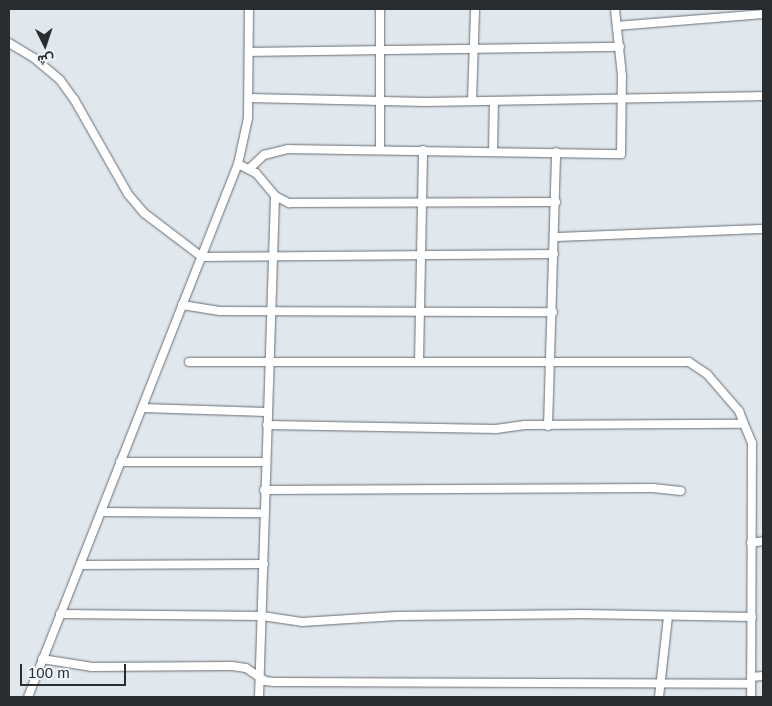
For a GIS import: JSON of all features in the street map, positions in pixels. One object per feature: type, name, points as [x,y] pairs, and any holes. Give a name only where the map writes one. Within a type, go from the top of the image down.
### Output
[{"type":"street","points":[[28,697],[238,164],[249,98],[249,9]]},
{"type":"street","points":[[380,9],[380,150]]},
{"type":"street","points":[[472,101],[475,9]]},
{"type":"street","points":[[249,169],[264,155],[288,149],[621,154],[620,47],[615,9]]},
{"type":"street","points":[[617,26],[763,14]]},
{"type":"street","points":[[9,44],[34,58],[60,80],[78,105],[128,194],[144,213],[202,257],[273,258],[554,254]]},
{"type":"street","points":[[249,52],[620,47]]},
{"type":"street","points":[[249,98],[379,101],[622,101],[763,96]]},
{"type":"street","points":[[493,151],[494,101]]},
{"type":"street","points":[[419,362],[423,150]]},
{"type":"street","points":[[548,426],[553,312],[556,152]]},
{"type":"street","points":[[238,164],[249,169],[275,196],[290,203],[556,202]]},
{"type":"street","points":[[259,697],[264,564],[266,412],[275,196]]},
{"type":"street","points":[[555,237],[763,229]]},
{"type":"street","points":[[182,305],[220,310],[270,308],[553,312]]},
{"type":"street","points":[[189,362],[690,362],[708,374],[739,411],[752,442],[751,697]]},
{"type":"street","points":[[143,408],[266,412]]},
{"type":"street","points":[[267,425],[496,429],[548,426],[744,424]]},
{"type":"street","points":[[120,462],[266,462]]},
{"type":"street","points":[[264,490],[653,488],[681,491]]},
{"type":"street","points":[[101,512],[264,512]]},
{"type":"street","points":[[751,543],[762,541],[763,531]]},
{"type":"street","points":[[81,565],[264,564]]},
{"type":"street","points":[[60,614],[262,616],[302,622],[397,616],[618,614],[668,617],[752,617]]},
{"type":"street","points":[[658,697],[668,617]]},
{"type":"street","points":[[42,659],[78,666],[232,666],[246,668],[260,678],[274,682],[345,684],[660,684],[751,680],[763,676]]}]
